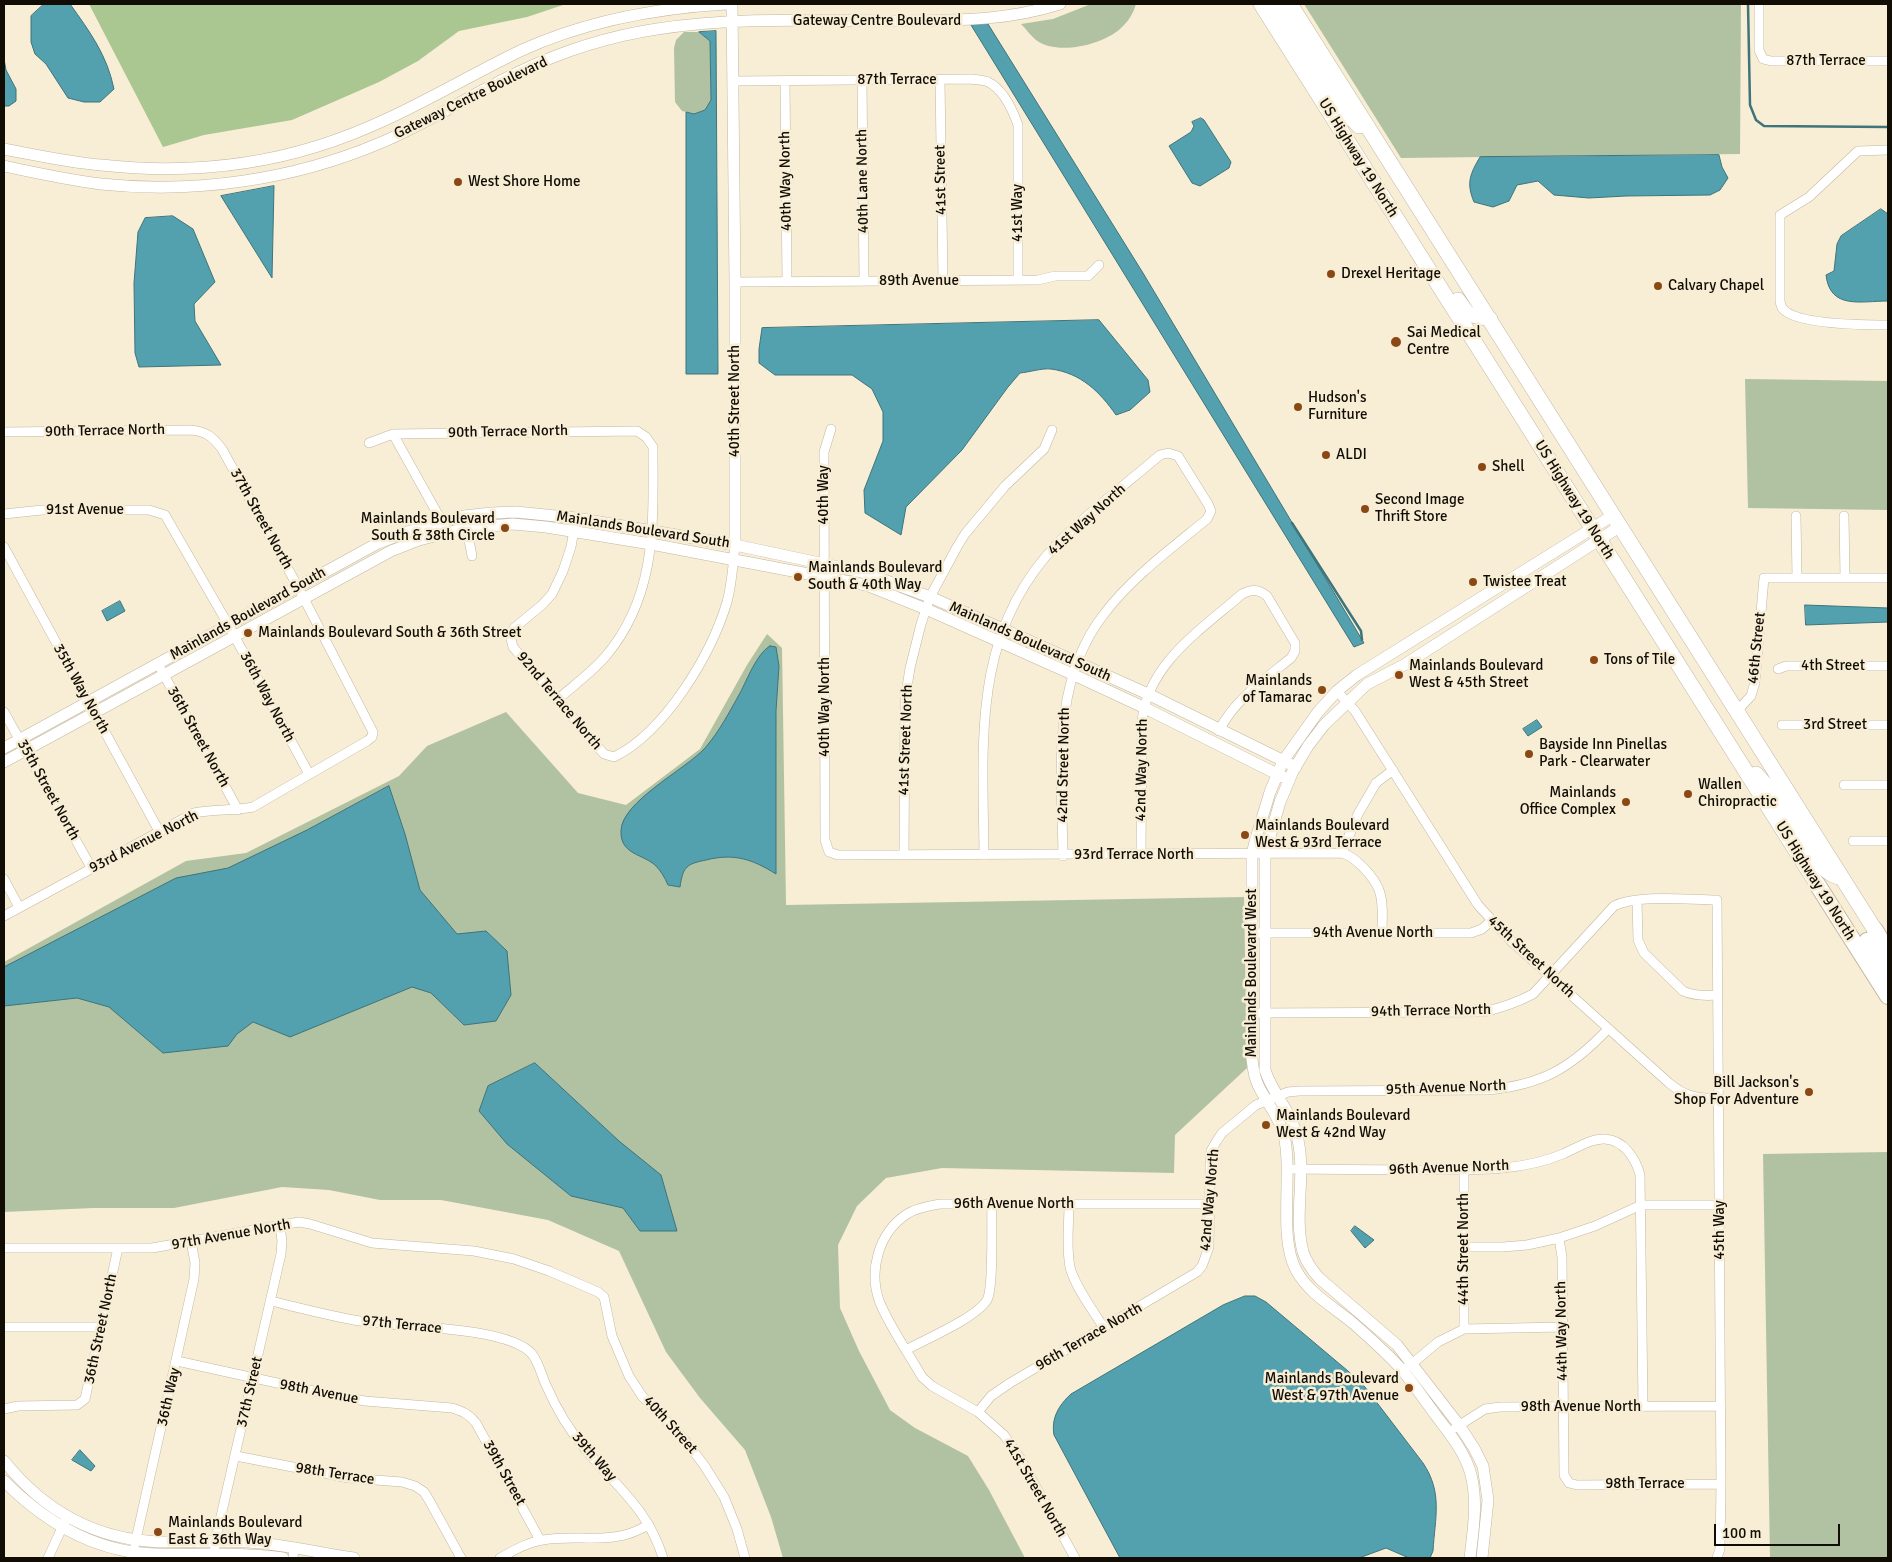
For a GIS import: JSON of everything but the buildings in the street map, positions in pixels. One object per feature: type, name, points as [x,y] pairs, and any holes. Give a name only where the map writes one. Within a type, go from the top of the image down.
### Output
[{"type":"highway","name":"US Highway 19 North","points":[[1261,4],[1888,996]]},
{"type":"highway","points":[[1274,4],[1340,106],[1384,153]]},
{"type":"highway","name":"US Highway 19 North","points":[[1290,4],[1888,952]]},
{"type":"highway","points":[[1375,184],[1395,201],[1468,314],[1490,319]]},
{"type":"highway","points":[[1690,684],[1697,680],[1703,681],[1734,708]]},
{"type":"highway","points":[[1728,744],[1780,801],[1820,865],[1830,875],[1840,877]]},
{"type":"highway","points":[[1817,884],[1838,897],[1888,975]]},
{"type":"street","name":"Gateway Centre Boulevard","points":[[4,148],[99,165],[141,168],[212,167],[283,156],[338,140],[396,116],[521,51],[566,34],[642,14],[726,4]]},
{"type":"street","name":"40th Street North","points":[[614,757],[624,752],[651,729],[673,704],[706,653],[728,600],[735,545],[732,4]]},
{"type":"street","points":[[1010,4],[1012,16]]},
{"type":"street","name":"Gateway Centre Boulevard","points":[[4,166],[70,180],[145,186],[195,186],[268,177],[307,168],[380,143],[510,76],[543,62],[586,46],[654,29],[731,21],[978,20],[1033,12],[1060,4]]},
{"type":"street","name":"87th Terrace","points":[[1759,4],[1759,50],[1763,59],[1771,61],[1888,61]]},
{"type":"street","points":[[535,45],[543,62]]},
{"type":"street","name":"87th Terrace","points":[[733,81],[972,79],[987,82],[998,90],[1014,114],[1018,125],[1018,146]]},
{"type":"street","name":"40th Lane North","points":[[862,80],[864,281]]},
{"type":"street","name":"41st Street","points":[[940,80],[942,281]]},
{"type":"street","name":"40th Way North","points":[[785,81],[787,282]]},
{"type":"street","name":"41st Way","points":[[1018,146],[1018,280]]},
{"type":"street","points":[[1888,150],[1858,151],[1809,197],[1780,215],[1780,302],[1784,310],[1799,317],[1846,325],[1888,324]]},
{"type":"street","name":"89th Avenue","points":[[735,282],[1038,280],[1055,276],[1088,276],[1099,266]]},
{"type":"street","name":"90th Terrace North","points":[[4,432],[190,430],[207,433]]},
{"type":"street","name":"40th Way","points":[[824,563],[824,452],[832,430]]},
{"type":"street","name":"41st Street North","points":[[904,855],[905,700],[920,624],[930,597],[957,547],[1004,486],[1044,449],[1052,430]]},
{"type":"street","name":"90th Terrace North","points":[[369,442],[393,434],[637,431],[646,437],[653,447],[653,532]]},
{"type":"street","name":"37th Street North","points":[[207,433],[222,449],[301,592],[371,726],[372,737],[367,741]]},
{"type":"street","points":[[393,434],[442,522]]},
{"type":"street","name":"41st Way North","points":[[984,855],[983,747],[984,710],[988,680],[999,641],[1026,584],[1042,561],[1059,542],[1160,455],[1168,453],[1178,456],[1208,504],[1210,511],[1207,519]]},
{"type":"street","name":"91st Avenue","points":[[4,514],[42,510],[149,510],[165,515]]},
{"type":"street","name":"Mainlands Boulevard South","points":[[4,748],[92,706],[231,631],[301,592],[378,543],[407,532],[464,516],[516,512],[576,518],[735,545],[862,572],[930,597],[1004,629],[1148,694],[1219,731],[1296,767]]},
{"type":"street","name":"36th Way North","points":[[165,515],[309,774]]},
{"type":"street","points":[[464,516],[472,556]]},
{"type":"street","points":[[1796,516],[1797,578],[1888,578]]},
{"type":"street","points":[[1844,516],[1845,578]]},
{"type":"street","points":[[574,531],[576,518]]},
{"type":"street","name":"42nd Street North","points":[[1063,856],[1063,720],[1076,662],[1103,614],[1121,593],[1207,519]]},
{"type":"street","name":"Mainlands Boulevard West","points":[[1482,1558],[1488,1500],[1487,1484],[1483,1466],[1474,1448],[1459,1425],[1397,1345],[1329,1288],[1311,1268],[1304,1254],[1300,1239],[1301,1169],[1297,1136],[1290,1115],[1258,1086],[1252,1059],[1252,854],[1262,814],[1283,761],[1318,712],[1337,691],[1357,675],[1591,527],[1615,521]]},
{"type":"street","name":"Mainlands Boulevard West","points":[[1470,1558],[1474,1504],[1473,1483],[1463,1456],[1448,1432],[1402,1371],[1351,1321],[1312,1290],[1295,1269],[1290,1255],[1284,1134],[1265,1070],[1265,854],[1280,802],[1296,767],[1308,746],[1324,725],[1347,702],[1367,684],[1404,665],[1599,540],[1615,521]]},
{"type":"street","name":"Mainlands Boulevard South","points":[[301,592],[391,550],[419,540],[466,528],[513,524],[574,531],[652,544],[824,576],[866,585],[999,641],[1143,707],[1289,780]]},
{"type":"street","name":"92nd Terrace North","points":[[574,531],[564,572],[552,594],[542,606],[514,628],[511,639],[513,647],[604,754],[614,757]]},
{"type":"street","points":[[557,700],[604,657],[623,632],[639,599],[648,565],[653,532]]},
{"type":"street","name":"35th Way North","points":[[4,547],[159,831]]},
{"type":"street","name":"40th Way North","points":[[824,563],[825,840],[829,852]]},
{"type":"street","name":"46th Street","points":[[1734,708],[1751,696],[1756,682],[1764,578],[1797,578]]},
{"type":"street","name":"42nd Way North","points":[[1141,855],[1143,707],[1148,694],[1166,663],[1181,647],[1242,594],[1251,590],[1260,591],[1266,596],[1295,643],[1295,651],[1290,658],[1237,704],[1226,717],[1219,731]]},
{"type":"street","name":"4th Street","points":[[1778,668],[1786,666],[1888,666]]},
{"type":"street","name":"36th Street North","points":[[161,669],[238,810]]},
{"type":"street","name":"45th Street North","points":[[1337,691],[1355,711],[1478,905],[1491,921],[1608,1029],[1681,1092],[1696,1098],[1718,1099]]},
{"type":"street","name":"Mainlands Boulevard South","points":[[4,762],[25,751],[92,706]]},
{"type":"street","name":"35th Street North","points":[[4,712],[92,869]]},
{"type":"street","name":"3rd Street","points":[[1782,725],[1888,725]]},
{"type":"street","name":"93rd Avenue North","points":[[4,916],[194,813],[253,807],[367,741]]},
{"type":"street","points":[[1382,933],[1379,889],[1356,859],[1342,853],[1358,814],[1376,783],[1393,770]]},
{"type":"street","points":[[1844,785],[1888,785]]},
{"type":"street","points":[[1853,841],[1888,841]]},
{"type":"street","name":"93rd Terrace North","points":[[829,852],[838,856],[1342,853]]},
{"type":"street","points":[[4,879],[19,907]]},
{"type":"street","points":[[1637,900],[1638,940],[1644,953],[1683,991],[1702,996],[1717,995]]},
{"type":"street","name":"94th Terrace North","points":[[1252,1013],[1483,1012],[1501,1008],[1518,1003],[1533,994],[1614,906],[1623,902],[1637,900],[1716,900]]},
{"type":"street","name":"45th Way","points":[[1716,900],[1721,1484],[1720,1549],[1717,1558]]},
{"type":"street","name":"94th Avenue North","points":[[1251,933],[1471,932],[1482,929],[1491,921]]},
{"type":"street","name":"95th Avenue North","points":[[1272,1098],[1299,1090],[1487,1090],[1506,1088],[1537,1080],[1561,1069],[1579,1057],[1608,1029]]},
{"type":"street","name":"42nd Way North","points":[[1202,1266],[1209,1247],[1211,1151],[1222,1133],[1256,1105],[1272,1098]]},
{"type":"street","name":"96th Avenue North","points":[[1287,1169],[1464,1170],[1504,1168],[1538,1162],[1561,1155],[1594,1141],[1606,1139],[1620,1144],[1637,1164],[1640,1175],[1641,1205]]},
{"type":"street","name":"44th Street North","points":[[1464,1170],[1464,1329]]},
{"type":"street","name":"96th Avenue North","points":[[876,1290],[875,1272],[878,1253],[884,1239],[907,1213],[940,1204],[1210,1204]]},
{"type":"street","points":[[906,1350],[977,1311],[988,1299],[991,1284],[992,1204]]},
{"type":"street","points":[[1069,1204],[1070,1268],[1104,1328]]},
{"type":"street","points":[[1641,1205],[1642,1407]]},
{"type":"street","points":[[1464,1247],[1511,1246],[1559,1238],[1595,1226],[1641,1205],[1720,1205]]},
{"type":"street","name":"97th Avenue North","points":[[4,1248],[152,1248],[299,1222],[372,1243],[440,1248],[514,1259],[549,1271],[598,1292]]},
{"type":"street","name":"37th Street","points":[[213,1556],[281,1254],[280,1226]]},
{"type":"street","name":"44th Way North","points":[[1559,1238],[1562,1257],[1564,1475],[1569,1483]]},
{"type":"street","name":"36th Way","points":[[133,1552],[194,1279],[196,1263],[191,1241]]},
{"type":"street","name":"36th Street North","points":[[4,1409],[18,1406],[77,1405],[85,1399],[118,1248]]},
{"type":"street","name":"96th Terrace North","points":[[978,1412],[991,1396],[1010,1383],[1186,1280],[1202,1266]]},
{"type":"street","name":"41st Street North","points":[[876,1290],[881,1304],[922,1377],[932,1386],[978,1412],[1004,1436],[1020,1458],[1075,1558]]},
{"type":"street","name":"40th Street","points":[[598,1292],[604,1297],[612,1336],[629,1376],[642,1396],[684,1439],[704,1465],[724,1497],[737,1528],[745,1558]]},
{"type":"street","name":"97th Terrace","points":[[271,1301],[359,1321],[471,1331],[515,1343],[531,1353]]},
{"type":"street","points":[[4,1327],[102,1327]]},
{"type":"street","points":[[1402,1371],[1438,1342],[1464,1329],[1562,1328]]},
{"type":"street","name":"39th Way","points":[[531,1353],[538,1363],[557,1408],[569,1427],[584,1448],[638,1507],[660,1547],[663,1558]]},
{"type":"street","name":"98th Avenue","points":[[177,1361],[365,1401],[452,1408],[463,1411]]},
{"type":"street","name":"98th Avenue North","points":[[1448,1432],[1485,1409],[1500,1407],[1720,1406]]},
{"type":"street","name":"39th Street","points":[[463,1411],[476,1422],[540,1540]]},
{"type":"street","name":"98th Terrace","points":[[236,1456],[349,1478],[402,1482],[415,1486],[424,1492],[461,1558]]},
{"type":"street","points":[[4,1461],[30,1490],[80,1537],[102,1545],[133,1552],[157,1554],[283,1558]]},
{"type":"street","points":[[4,1481],[22,1499],[64,1522],[136,1540],[158,1542],[247,1542],[294,1554],[354,1558]]},
{"type":"street","name":"98th Terrace","points":[[1569,1483],[1577,1485],[1721,1484]]},
{"type":"street","points":[[48,1558],[64,1522]]},
{"type":"street","points":[[500,1558],[540,1540],[569,1537],[613,1537],[628,1534],[649,1526]]},
{"type":"green space","points":[[89,4],[566,4],[527,17],[459,31],[418,61],[379,82],[292,120],[204,135],[163,147]]},
{"type":"green space","points":[[1091,4],[1136,4],[1130,18],[1120,29],[1112,35],[1091,44],[1067,48],[1045,45],[1036,40],[1021,24],[1053,19]]},
{"type":"green space","points":[[1304,4],[1741,4],[1740,154],[1401,158]]},
{"type":"green space","points":[[684,32],[699,32],[710,41],[711,100],[705,110],[694,114],[682,111],[675,102],[674,48],[676,40]]},
{"type":"green space","points":[[1745,379],[1888,381],[1888,510],[1748,508]]},
{"type":"green space","points":[[767,634],[782,648],[786,905],[1244,897],[1247,1068],[1175,1135],[1174,1173],[942,1168],[886,1178],[857,1206],[838,1245],[840,1308],[859,1351],[890,1410],[915,1428],[968,1456],[989,1490],[1025,1558],[783,1558],[771,1517],[745,1450],[700,1398],[666,1352],[619,1251],[548,1220],[441,1200],[380,1200],[329,1190],[282,1187],[174,1208],[93,1208],[4,1212],[4,962],[186,861],[246,853],[399,776],[427,746],[506,712],[578,793],[626,805],[700,749],[747,665]]},
{"type":"green space","points":[[1888,1152],[1888,1558],[1770,1558],[1763,1154]]},
{"type":"water","points":[[44,4],[70,4],[97,44],[107,65],[114,89],[100,102],[84,102],[68,98],[46,64],[35,54],[31,42],[31,16]]},
{"type":"water","points":[[988,24],[1143,273],[1364,643],[1354,647],[971,25]]},
{"type":"water","points":[[716,31],[718,374],[686,374],[686,112],[694,114],[705,110],[711,100],[710,41],[699,32]]},
{"type":"water","points":[[4,59],[6,70],[16,89],[16,101],[9,106],[4,106]]},
{"type":"water","points":[[1201,118],[1231,162],[1229,168],[1200,186],[1192,183],[1169,146],[1191,132],[1194,126],[1192,122]]},
{"type":"water","points":[[1719,155],[1722,167],[1728,178],[1720,190],[1710,195],[1589,198],[1554,195],[1538,181],[1517,185],[1509,201],[1493,207],[1474,202],[1470,189],[1470,179],[1480,157]]},
{"type":"water","points":[[274,186],[272,278],[221,196]]},
{"type":"water","points":[[1881,209],[1888,214],[1888,301],[1858,302],[1840,299],[1829,286],[1826,275],[1834,271],[1837,244],[1841,236]]},
{"type":"water","points":[[173,216],[193,229],[215,282],[194,304],[195,321],[221,365],[139,367],[135,353],[134,283],[138,232],[145,218]]},
{"type":"water","points":[[1099,320],[1148,380],[1150,392],[1130,410],[1116,415],[1096,391],[1081,379],[1072,375],[1051,369],[1020,373],[962,450],[906,507],[901,535],[865,513],[864,490],[883,441],[883,412],[872,389],[852,375],[775,375],[759,363],[762,328]]},
{"type":"water","points":[[120,601],[125,611],[107,621],[102,611]]},
{"type":"water","points":[[1805,605],[1888,608],[1888,622],[1806,625]]},
{"type":"water","points":[[770,646],[776,647],[779,666],[776,711],[776,874],[751,861],[725,857],[694,863],[685,870],[680,887],[668,885],[656,866],[624,845],[621,831],[624,820],[631,809],[656,786],[705,748],[724,721],[761,654]]},
{"type":"water","points":[[1537,720],[1542,727],[1528,736],[1523,729]]},
{"type":"water","points":[[389,786],[405,834],[420,890],[457,934],[486,931],[507,951],[511,995],[496,1021],[464,1025],[431,993],[412,987],[290,1037],[253,1022],[237,1034],[228,1046],[163,1053],[109,1007],[77,998],[4,1006],[4,967],[176,878],[228,868],[307,830]]},
{"type":"water","points":[[535,1063],[619,1141],[661,1175],[677,1231],[640,1231],[623,1208],[571,1196],[507,1144],[479,1111],[488,1086]]},
{"type":"water","points":[[1355,1226],[1374,1240],[1365,1248],[1351,1231]]},
{"type":"water","points":[[1245,1296],[1255,1296],[1266,1302],[1348,1371],[1365,1387],[1423,1463],[1433,1485],[1436,1505],[1433,1551],[1430,1558],[1409,1558],[1386,1548],[1359,1558],[1120,1558],[1054,1435],[1053,1429],[1057,1412],[1071,1394],[1223,1305]]},
{"type":"water","points":[[80,1450],[95,1466],[91,1471],[72,1460]]},
{"type":"waterway","points":[[1748,4],[1750,105],[1756,120],[1764,126],[1888,127]]},
{"type":"waterway","points":[[1292,523],[1361,631],[1362,640]]},
{"type":"place","name":"West Shore Home","points":[[458,182]]},
{"type":"place","name":"Drexel Heritage","points":[[1331,274]]},
{"type":"place","name":"Calvary Chapel","points":[[1658,286]]},
{"type":"place","name":"Sai Medical Centre","points":[[1396,342]]},
{"type":"place","name":"Hudson's Furniture","points":[[1298,407]]},
{"type":"place","name":"ALDI","points":[[1326,455]]},
{"type":"place","name":"Shell","points":[[1482,467]]},
{"type":"place","name":"Second Image Thrift Store","points":[[1365,509]]},
{"type":"place","name":"Mainlands Boulevard South & 38th Circle","points":[[505,528]]},
{"type":"place","name":"Mainlands Boulevard South & 40th Way","points":[[798,577]]},
{"type":"place","name":"Twistee Treat","points":[[1473,582]]},
{"type":"place","name":"Mainlands Boulevard South & 36th Street","points":[[248,633]]},
{"type":"place","name":"Tons of Tile","points":[[1594,660]]},
{"type":"place","name":"Mainlands Boulevard West & 45th Street","points":[[1399,675]]},
{"type":"place","name":"Mainlands of Tamarac","points":[[1322,690]]},
{"type":"place","name":"Bayside Inn Pinellas Park - Clearwater","points":[[1529,754]]},
{"type":"place","name":"Wallen Chiropractic","points":[[1688,794]]},
{"type":"place","name":"Mainlands Office Complex","points":[[1626,802]]},
{"type":"place","name":"Mainlands Boulevard West & 93rd Terrace","points":[[1245,835]]},
{"type":"place","name":"Bill Jackson's Shop For Adventure","points":[[1809,1092]]},
{"type":"place","name":"Mainlands Boulevard West & 42nd Way","points":[[1266,1125]]},
{"type":"place","name":"Mainlands Boulevard West & 97th Avenue","points":[[1409,1388]]},
{"type":"place","name":"Mainlands Boulevard East & 36th Way","points":[[158,1532]]}]
